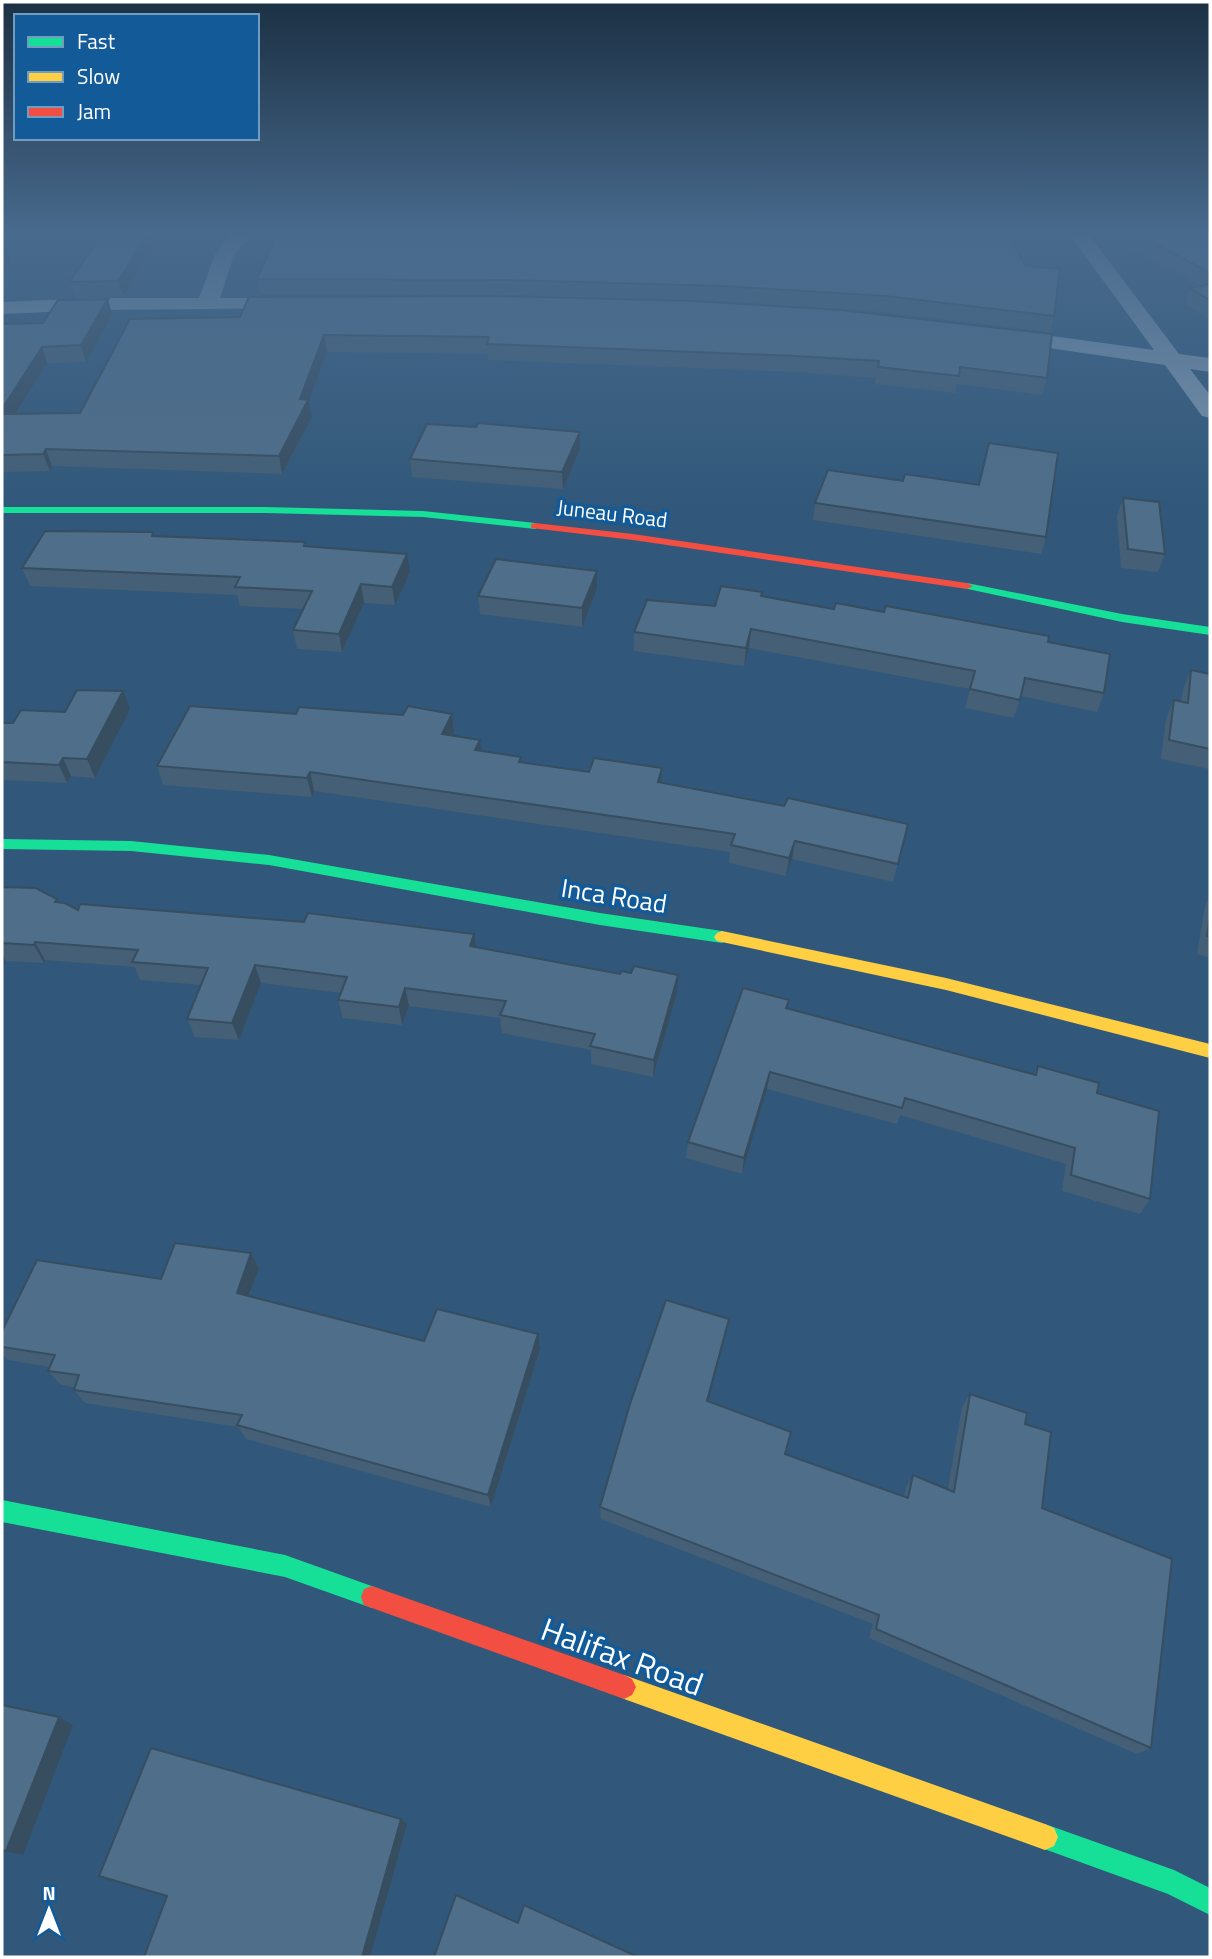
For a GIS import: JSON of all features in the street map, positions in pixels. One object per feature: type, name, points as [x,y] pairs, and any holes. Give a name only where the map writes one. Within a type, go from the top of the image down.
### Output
[{"type":"street","points":[[1144,322],[1210,411]]},
{"type":"street","points":[[987,333],[1210,365]]},
{"type":"street","name":"Juneau Road","points":[[2,510],[265,510],[423,514],[633,537],[950,582],[1122,618],[1210,631]]},
{"type":"street","name":"Inca Road","points":[[2,844],[131,846],[269,860],[600,919],[755,942],[946,984],[1210,1051]]},
{"type":"street","name":"Halifax Road","points":[[2,1511],[285,1566],[1161,1878],[1210,1902]]},
{"type":"building","points":[[94,322],[81,345],[42,347],[2,409],[2,324]]},
{"type":"building","points":[[128,322],[950,322],[1052,334],[1047,378],[960,367],[959,376],[878,367],[879,361],[487,344],[489,337],[324,335],[300,399],[308,400],[279,456],[46,449],[43,454],[2,455],[2,414],[80,413]]},
{"type":"building","points":[[478,423],[580,432],[562,472],[410,459],[427,424],[476,427]]},
{"type":"building","points":[[989,443],[1058,453],[1046,537],[815,503],[828,470],[903,481],[905,474],[979,485]]},
{"type":"building","points":[[1123,498],[1159,502],[1165,554],[1128,549]]},
{"type":"building","points":[[45,531],[153,532],[152,536],[305,542],[304,546],[407,554],[392,587],[361,584],[339,634],[293,630],[312,591],[235,587],[240,577],[22,568]]},
{"type":"building","points":[[496,559],[597,571],[582,608],[478,596]]},
{"type":"building","points":[[721,586],[762,592],[761,596],[834,609],[836,603],[884,612],[886,606],[1049,636],[1048,642],[1110,654],[1104,693],[1025,678],[1020,700],[970,689],[975,671],[751,629],[746,648],[634,632],[647,600],[715,606]]},
{"type":"building","points":[[1191,670],[1210,674],[1210,749],[1169,740],[1174,700],[1188,703]]},
{"type":"building","points":[[77,690],[123,691],[87,759],[63,758],[59,765],[2,762],[2,723],[13,723],[21,710],[65,712]]},
{"type":"building","points":[[190,706],[296,714],[299,707],[403,715],[408,706],[452,714],[442,734],[480,740],[475,750],[521,757],[519,762],[589,772],[594,758],[662,768],[658,782],[784,806],[788,798],[908,824],[898,864],[795,841],[789,858],[731,845],[735,834],[310,772],[307,778],[157,766]]},
{"type":"building","points":[[2,887],[36,888],[57,899],[55,902],[65,903],[78,910],[80,904],[304,922],[308,913],[474,934],[470,946],[620,974],[622,971],[631,973],[634,966],[678,975],[654,1060],[590,1046],[595,1034],[500,1015],[506,1001],[405,988],[399,1007],[338,1000],[347,977],[255,965],[232,1023],[187,1019],[208,968],[132,962],[138,950],[35,942],[34,945],[2,943]]},
{"type":"building","points":[[743,988],[789,1000],[786,1008],[1036,1075],[1038,1066],[1099,1083],[1097,1093],[1159,1111],[1150,1199],[1071,1175],[1075,1148],[905,1098],[902,1108],[770,1072],[744,1158],[688,1142]]},
{"type":"building","points":[[175,1243],[251,1253],[237,1293],[424,1341],[437,1309],[538,1334],[488,1495],[237,1425],[242,1415],[74,1390],[79,1375],[48,1371],[55,1355],[2,1347],[2,1331],[37,1260],[161,1279]]},
{"type":"building","points":[[666,1300],[729,1319],[707,1401],[791,1432],[785,1454],[908,1498],[913,1475],[954,1492],[970,1394],[1027,1413],[1025,1424],[1051,1432],[1042,1508],[1172,1559],[1151,1748],[876,1629],[879,1615],[600,1507],[630,1404]]},
{"type":"building","points":[[2,1705],[59,1717],[6,1851],[2,1850]]},
{"type":"building","points":[[151,1748],[401,1819],[362,1957],[144,1957],[167,1896],[99,1876]]},
{"type":"building","points":[[456,1895],[518,1923],[524,1905],[638,1957],[434,1957]]},
{"type":"traffic: fast","points":[[2,510],[265,510],[423,514],[535,526]]},
{"type":"traffic: fast","points":[[967,586],[1122,618],[1210,631]]},
{"type":"traffic: fast","points":[[2,844],[131,846],[269,860],[600,919],[722,937]]},
{"type":"traffic: fast","points":[[2,1511],[285,1566],[372,1597]]},
{"type":"traffic: fast","points":[[1045,1837],[1174,1883],[1210,1902]]},
{"type":"traffic: slow","points":[[722,937],[946,984],[1210,1051]]},
{"type":"traffic: slow","points":[[624,1687],[1045,1837]]},
{"type":"traffic: jam","points":[[535,526],[633,537],[967,586]]},
{"type":"traffic: jam","points":[[372,1597],[624,1687]]}]
